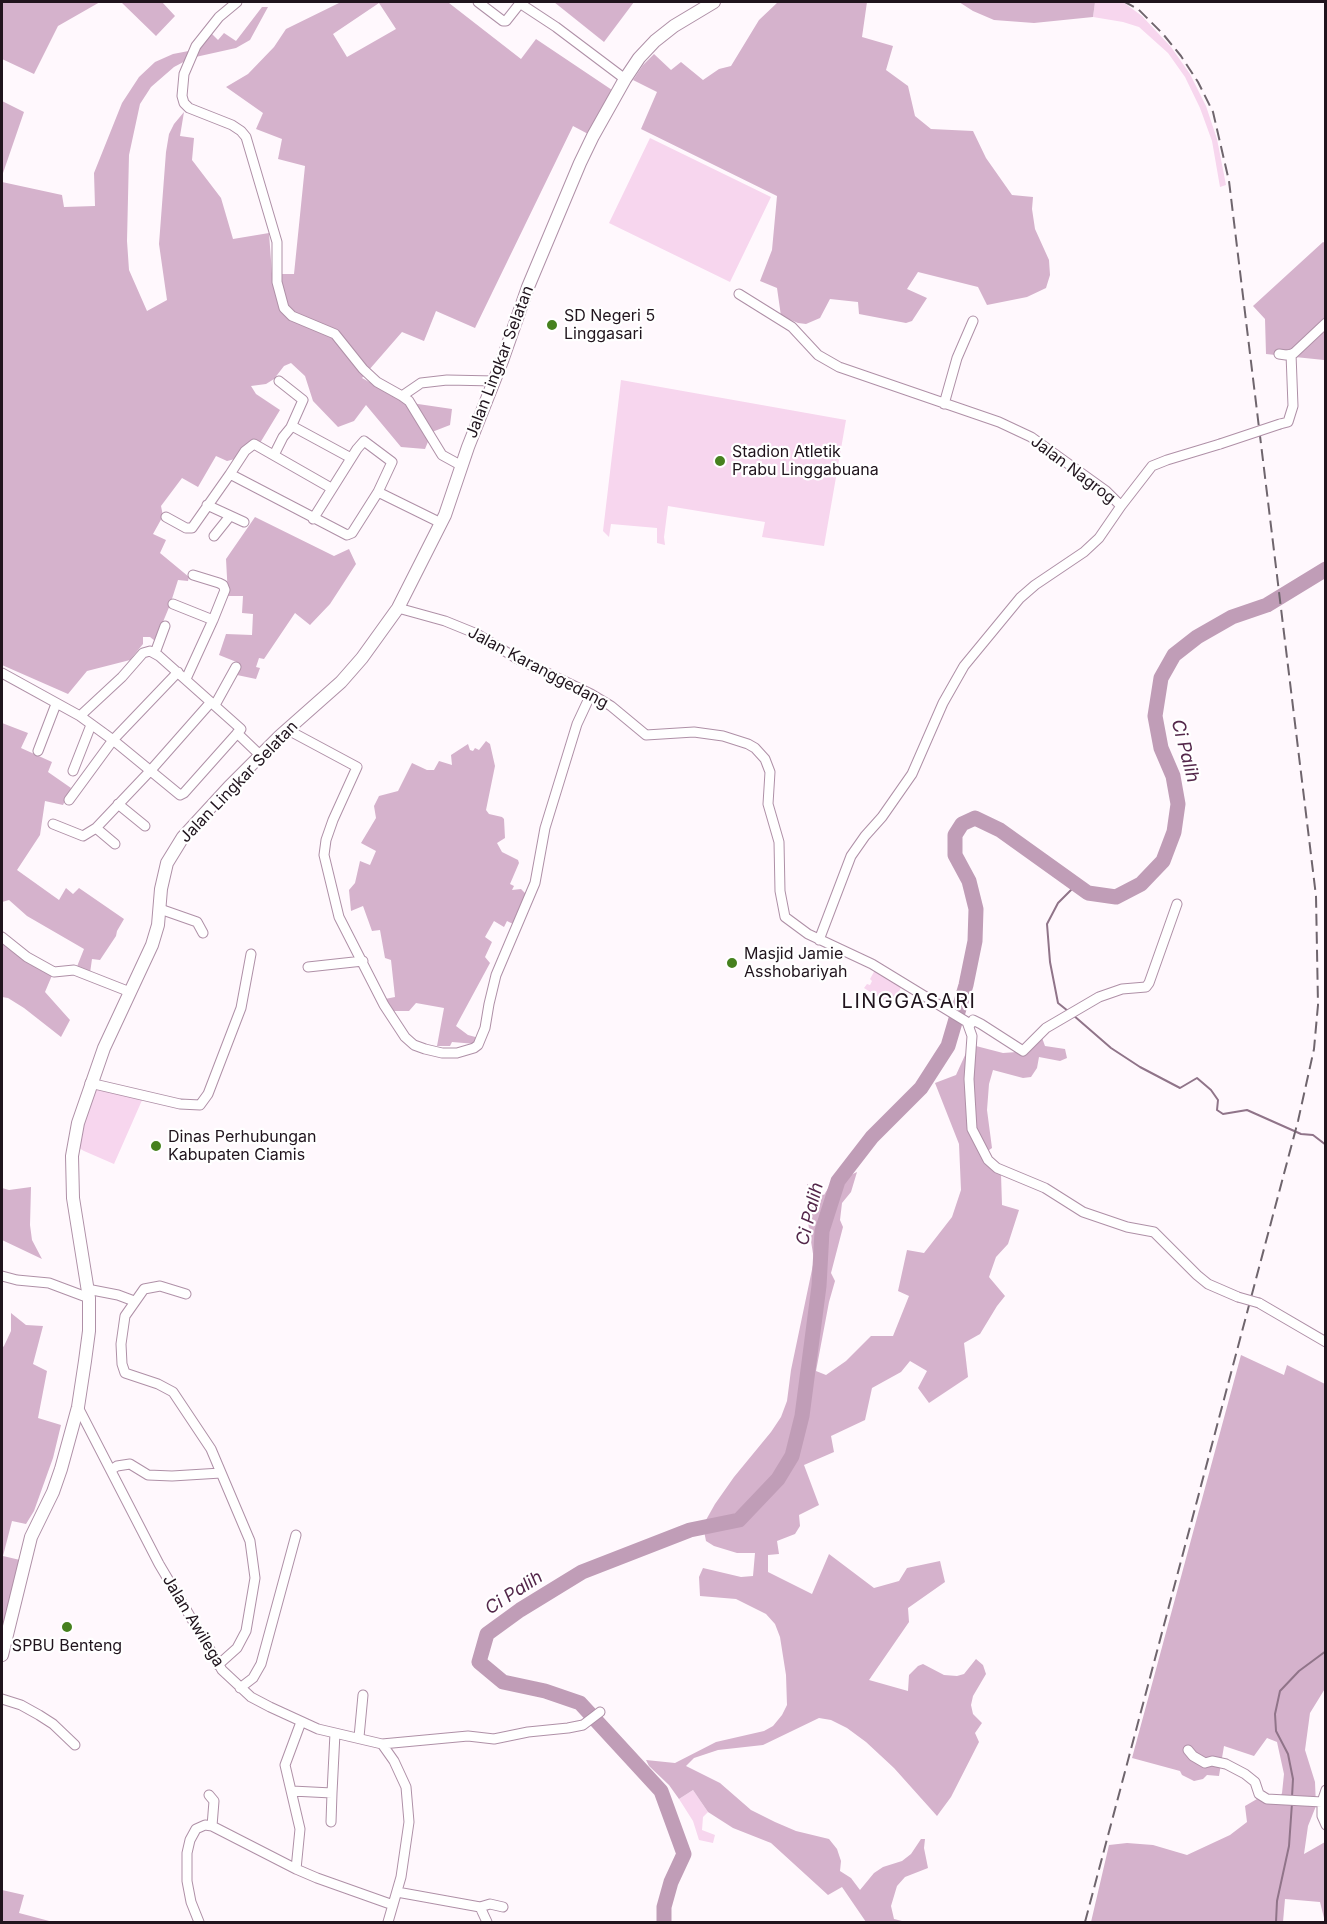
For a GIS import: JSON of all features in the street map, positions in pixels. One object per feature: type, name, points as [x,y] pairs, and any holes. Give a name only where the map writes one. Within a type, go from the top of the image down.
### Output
[{"type":"street","points":[[237,2],[213,24],[196,46],[184,74],[182,96],[184,103],[189,108],[232,125],[242,131],[246,137],[277,242],[277,282],[284,308],[292,316],[335,334],[363,369],[377,382],[409,401],[442,455],[462,466]]},
{"type":"street","points":[[478,2],[503,21],[509,20],[521,3],[625,79]]},
{"type":"street","name":"Jalan Lingkar Selatan","points":[[2,1655],[31,1537],[53,1492],[78,1407],[89,1331],[88,1293],[73,1198],[72,1156],[78,1123],[90,1083],[110,1032],[152,945],[158,925],[164,872],[170,856],[183,837],[261,756],[341,682],[362,658],[398,608],[441,524],[528,287],[580,163],[625,79],[639,58],[674,26],[714,2]]},
{"type":"street","name":"Jalan Nagrog","points":[[739,294],[792,327],[818,355],[839,367],[999,422],[1031,437],[1106,491],[1121,506],[1099,538],[1084,552],[1035,585],[1020,598],[964,666],[943,703],[908,780],[851,856],[819,940]]},
{"type":"street","points":[[944,404],[957,358],[974,321]]},
{"type":"street","points":[[1279,354],[1291,354],[1326,323]]},
{"type":"street","points":[[1121,506],[1152,466],[1288,422],[1293,406],[1291,354]]},
{"type":"street","points":[[402,396],[421,383],[447,380],[495,381]]},
{"type":"street","points":[[274,454],[291,427],[303,400],[279,381]]},
{"type":"street","points":[[291,427],[300,429],[351,458]]},
{"type":"street","points":[[230,474],[313,519],[348,536],[378,492],[392,461],[366,441],[362,443],[313,519]]},
{"type":"street","points":[[166,517],[190,529],[194,526],[237,461],[252,445],[274,454],[331,488]]},
{"type":"street","points":[[378,492],[441,524]]},
{"type":"street","points":[[207,505],[244,522]]},
{"type":"street","points":[[214,536],[230,516]]},
{"type":"street","points":[[186,679],[224,594],[224,587],[219,583],[193,574]]},
{"type":"street","points":[[173,604],[213,621]]},
{"type":"street","name":"Jalan Karanggedang","points":[[398,608],[445,621],[477,634],[516,658],[591,694],[646,735],[694,732],[723,736],[748,744],[762,754],[770,772],[768,804],[770,819],[778,842],[780,891],[784,917],[819,940],[872,964],[968,1024],[974,1021],[1017,1047],[1026,1050],[1046,1028],[1111,992],[1147,986],[1177,904]]},
{"type":"street","points":[[154,653],[165,626]]},
{"type":"street","points":[[2,673],[80,716],[151,770],[176,793],[183,793],[241,729],[178,672],[150,651],[143,652],[122,677],[80,716]]},
{"type":"street","points":[[53,824],[83,836],[96,828],[213,704],[236,667]]},
{"type":"street","points":[[69,800],[113,740],[178,672]]},
{"type":"street","points":[[288,729],[357,767],[333,819],[324,855],[339,917],[384,1005],[405,1037],[414,1045],[442,1053],[463,1052],[478,1045],[485,1028],[496,975],[535,883],[544,828],[577,724],[591,694]]},
{"type":"street","points":[[38,751],[56,704]]},
{"type":"street","points":[[73,771],[91,725]]},
{"type":"street","points":[[237,733],[261,756]]},
{"type":"street","points":[[118,804],[145,826]]},
{"type":"street","points":[[96,828],[115,844]]},
{"type":"street","points":[[160,909],[197,922],[203,933]]},
{"type":"street","points":[[2,937],[27,957],[54,972],[74,970],[130,992]]},
{"type":"street","points":[[90,1083],[180,1104],[200,1105],[208,1094],[241,1008],[251,954]]},
{"type":"street","points":[[308,967],[363,961]]},
{"type":"street","points":[[968,1024],[972,1046],[969,1079],[972,1130],[988,1160],[997,1168],[1045,1188],[1083,1212],[1126,1227],[1154,1232],[1208,1284],[1259,1303],[1326,1342]]},
{"type":"street","points":[[2,1276],[16,1280],[49,1283],[88,1293],[118,1295],[134,1301]]},
{"type":"street","points":[[186,1294],[160,1286],[150,1286],[144,1289],[125,1316],[121,1344],[122,1368],[125,1373],[158,1384],[173,1392],[211,1449],[250,1541],[255,1578],[246,1631],[242,1642],[218,1665]]},
{"type":"street","name":"Jalan Awilega","points":[[78,1407],[159,1564],[218,1665],[250,1697],[301,1722],[382,1744]]},
{"type":"street","points":[[111,1470],[117,1466],[130,1464],[148,1475],[221,1473]]},
{"type":"street","points":[[240,1688],[253,1678],[261,1664],[296,1535]]},
{"type":"street","points":[[359,1737],[363,1695]]},
{"type":"street","points":[[2,1699],[21,1705],[39,1715],[53,1724],[75,1745]]},
{"type":"street","points":[[388,1923],[406,1849],[409,1806],[406,1788],[394,1761],[382,1744],[468,1736],[494,1739],[583,1725],[600,1712]]},
{"type":"street","points":[[296,1869],[300,1829],[285,1765],[301,1722]]},
{"type":"street","points":[[331,1822],[335,1733]]},
{"type":"street","points":[[1188,1749],[1194,1756],[1205,1762],[1226,1764],[1245,1774],[1255,1782],[1259,1794],[1267,1799],[1322,1802]]},
{"type":"street","points":[[1326,1790],[1322,1802],[1322,1816],[1326,1825]]},
{"type":"street","points":[[292,1791],[332,1793]]},
{"type":"street","points":[[208,1795],[214,1801],[212,1826]]},
{"type":"street","points":[[199,1923],[191,1902],[187,1881],[187,1853],[190,1839],[196,1829],[205,1824],[296,1869],[393,1905]]},
{"type":"street","points":[[397,1892],[480,1908],[490,1904],[502,1907]]},
{"type":"street","points":[[480,1908],[487,1923]]},
{"type":"shaded area","points":[[2,2],[100,2],[58,26],[34,74],[2,59]]},
{"type":"shaded area","points":[[121,2],[162,2],[175,16],[156,36]]},
{"type":"shaded area","points":[[341,2],[450,2],[521,59],[536,39],[612,90],[590,135],[573,126],[475,328],[436,311],[424,341],[402,332],[362,378],[396,397],[418,404],[452,409],[450,425],[432,432],[425,449],[401,447],[366,405],[354,421],[338,427],[313,401],[305,376],[291,363],[284,366],[274,379],[266,384],[251,386],[256,394],[280,410],[260,443],[254,439],[235,459],[227,461],[216,456],[198,487],[182,478],[161,506],[163,516],[153,534],[166,540],[160,553],[189,577],[188,581],[178,580],[155,641],[150,637],[143,637],[143,644],[130,660],[87,671],[68,694],[2,665],[2,182],[62,195],[64,207],[95,206],[94,173],[122,103],[139,77],[155,62],[173,54],[199,49],[210,32],[218,40],[224,33],[236,41],[262,7],[268,7],[250,40],[236,48],[191,58],[174,67],[151,87],[140,104],[129,155],[127,241],[129,270],[147,311],[167,300],[159,244],[166,152],[169,134],[184,112],[180,136],[194,138],[192,160],[221,198],[233,239],[269,233],[272,274],[294,274],[305,166],[278,159],[282,139],[256,129],[263,113],[226,87],[248,74],[274,47],[286,29]],"holes":[[[379,3],[396,29],[347,57],[333,34]]]},
{"type":"shaded area","points":[[554,2],[634,2],[604,42]]},
{"type":"shaded area","points":[[778,2],[867,2],[862,37],[893,46],[886,70],[908,86],[915,116],[931,129],[973,131],[986,158],[1012,195],[1033,197],[1035,229],[1049,260],[1050,275],[1046,288],[1027,297],[987,305],[978,287],[918,272],[907,289],[927,298],[912,321],[906,323],[859,314],[858,302],[830,299],[820,318],[806,324],[781,316],[777,288],[760,281],[772,250],[777,196],[641,129],[657,92],[633,80],[654,54],[671,70],[681,62],[703,80],[719,69],[731,66],[759,20]]},
{"type":"shaded area","points":[[959,2],[1095,2],[1093,17],[1034,23],[994,20]]},
{"type":"shaded area","points":[[1095,2],[1123,2],[1142,16],[1171,47],[1190,74],[1206,106],[1217,139],[1226,185],[1220,187],[1212,141],[1200,108],[1185,77],[1168,53],[1139,27],[1093,17]]},
{"type":"shaded area","points":[[2,101],[24,112],[2,176]]},
{"type":"shaded area","points":[[650,138],[771,197],[730,282],[609,223]]},
{"type":"shaded area","points":[[1323,242],[1325,243],[1325,370],[1324,360],[1266,354],[1265,319],[1253,306]]},
{"type":"shaded area","points":[[621,380],[846,420],[824,546],[762,537],[765,522],[668,506],[665,545],[657,543],[657,528],[611,524],[609,537],[603,531]]},
{"type":"shaded area","points":[[255,517],[334,556],[349,549],[356,564],[330,604],[310,625],[295,613],[264,659],[259,658],[256,667],[260,668],[256,679],[237,675],[239,663],[219,655],[226,634],[252,635],[253,614],[242,613],[243,596],[228,596],[226,559]]},
{"type":"shaded area","points":[[2,723],[28,733],[21,748],[52,762],[48,772],[71,788],[63,805],[45,801],[40,835],[17,870],[59,900],[66,888],[73,894],[79,888],[124,919],[100,960],[92,959],[90,973],[76,969],[84,949],[27,916],[9,900],[2,902]]},
{"type":"shaded area","points":[[486,741],[490,744],[495,766],[486,810],[489,814],[504,819],[505,838],[497,843],[502,852],[518,860],[519,863],[510,884],[514,886],[512,890],[521,889],[528,896],[515,925],[507,921],[504,927],[494,921],[485,937],[492,942],[485,957],[490,963],[456,1026],[468,1035],[479,1038],[476,1044],[452,1042],[450,1046],[437,1046],[444,1008],[416,1003],[409,1011],[391,1011],[385,999],[395,997],[391,960],[385,958],[380,930],[372,931],[363,906],[351,911],[349,890],[355,883],[360,861],[370,865],[376,851],[361,843],[376,818],[374,806],[379,796],[398,791],[412,763],[427,770],[434,770],[439,761],[452,765],[451,755],[468,744],[470,750],[473,751],[475,748],[479,750]]},
{"type":"shaded area","points":[[2,942],[53,973],[45,992],[70,1020],[61,1037],[24,1008],[2,997]]},
{"type":"shaded area","points":[[875,970],[902,986],[892,1004],[864,988],[867,984],[870,985],[872,981],[870,979]]},
{"type":"shaded area","points":[[1041,1035],[1045,1046],[1065,1049],[1067,1058],[1060,1061],[1039,1057],[1037,1068],[1031,1077],[1023,1078],[993,1070],[989,1084],[987,1110],[992,1148],[982,1155],[1001,1174],[1002,1205],[1019,1210],[1008,1244],[996,1257],[989,1277],[1005,1296],[980,1334],[964,1343],[968,1377],[929,1403],[918,1388],[927,1371],[910,1361],[901,1372],[872,1388],[865,1420],[831,1436],[834,1452],[804,1465],[819,1505],[799,1515],[800,1526],[795,1534],[777,1541],[779,1554],[768,1555],[768,1572],[812,1594],[829,1554],[874,1588],[899,1581],[907,1568],[940,1561],[945,1582],[908,1608],[909,1622],[869,1680],[908,1691],[909,1675],[918,1666],[923,1664],[944,1675],[957,1676],[964,1674],[976,1659],[983,1665],[986,1674],[973,1696],[971,1705],[973,1714],[982,1723],[975,1733],[979,1742],[951,1797],[937,1816],[894,1768],[866,1742],[831,1720],[819,1718],[763,1745],[718,1750],[694,1758],[686,1766],[720,1783],[751,1810],[796,1831],[829,1839],[837,1849],[841,1861],[840,1871],[851,1878],[860,1890],[874,1873],[883,1867],[902,1861],[911,1854],[921,1839],[925,1839],[924,1848],[928,1868],[905,1877],[897,1886],[891,1906],[894,1919],[906,1922],[866,1922],[842,1887],[828,1895],[771,1843],[733,1828],[708,1812],[693,1790],[679,1799],[646,1760],[675,1763],[716,1742],[764,1731],[773,1726],[787,1705],[786,1675],[780,1637],[775,1624],[766,1614],[736,1599],[700,1596],[699,1577],[703,1568],[741,1577],[753,1576],[755,1553],[737,1553],[714,1546],[706,1541],[704,1531],[706,1520],[715,1504],[771,1432],[781,1417],[787,1401],[791,1370],[814,1260],[807,1216],[807,1184],[824,1195],[830,1185],[857,1172],[851,1192],[842,1203],[840,1220],[843,1227],[831,1273],[835,1281],[816,1371],[826,1375],[846,1361],[871,1336],[893,1336],[909,1296],[898,1291],[907,1250],[924,1253],[952,1217],[961,1190],[959,1144],[935,1083],[956,1075],[966,1053],[976,1046],[1003,1053],[1017,1052]]},
{"type":"shaded area","points":[[92,1087],[143,1098],[114,1164],[79,1148],[77,1141]]},
{"type":"shaded area","points":[[31,1187],[32,1240],[42,1259],[2,1240],[2,1188],[9,1190]]},
{"type":"shaded area","points":[[11,1313],[26,1325],[43,1326],[33,1364],[47,1371],[38,1418],[61,1425],[53,1458],[34,1511],[26,1524],[12,1521],[3,1556],[20,1560],[2,1636],[2,1348],[11,1331]]},
{"type":"shaded area","points":[[1241,1355],[1284,1375],[1287,1365],[1325,1384],[1326,1687],[1310,1713],[1305,1750],[1315,1782],[1316,1806],[1308,1826],[1304,1854],[1325,1842],[1325,1922],[1320,1902],[1285,1899],[1283,1922],[1091,1922],[1109,1845],[1127,1843],[1153,1845],[1187,1855],[1230,1835],[1247,1822],[1245,1806],[1257,1799],[1277,1804],[1282,1793],[1284,1774],[1277,1742],[1267,1738],[1254,1756],[1224,1746],[1219,1776],[1207,1775],[1203,1779],[1194,1781],[1182,1775],[1180,1771],[1132,1758]]},
{"type":"shaded area","points":[[693,1790],[708,1812],[703,1817],[702,1830],[715,1835],[713,1843],[699,1840],[693,1821],[679,1799]]},
{"type":"shaded area","points":[[2,1890],[24,1895],[19,1913],[53,1922],[2,1922]]},
{"type":"waterway","name":"Ci Palih","points":[[664,1922],[664,1907],[671,1882],[684,1854],[661,1791],[580,1703],[545,1691],[503,1682],[479,1662],[487,1634],[520,1610],[582,1572],[690,1530],[739,1520],[778,1479],[792,1456],[802,1416],[819,1286],[822,1231],[838,1181],[872,1137],[921,1088],[948,1046],[966,985],[975,941],[976,909],[969,881],[955,855],[955,835],[962,824],[975,818],[1000,830],[1088,893],[1116,897],[1141,884],[1163,861],[1174,832],[1178,804],[1173,776],[1161,748],[1155,716],[1161,678],[1174,655],[1197,637],[1232,617],[1267,605],[1326,569]]},
{"type":"waterway","points":[[1068,1011],[1058,1003],[1050,962],[1047,924],[1058,903],[1076,885]]},
{"type":"waterway","points":[[1073,1015],[1111,1048],[1140,1067],[1180,1088],[1197,1078],[1211,1090],[1218,1100],[1217,1110],[1223,1114],[1247,1110],[1301,1134],[1313,1135],[1326,1145]]},
{"type":"waterway","points":[[1326,1414],[1326,1447]]},
{"type":"waterway","points":[[1292,1797],[1293,1779],[1288,1754],[1276,1731],[1275,1714],[1280,1691],[1299,1671],[1326,1651]]},
{"type":"waterway","points":[[1276,1922],[1277,1901],[1289,1846],[1292,1803]]},
{"type":"railway","points":[[1085,1922],[1298,1121],[1314,1049],[1318,1005],[1316,896],[1229,181],[1213,112],[1198,82],[1163,34],[1138,9],[1125,2]]},
{"type":"place","name":"SD Negeri 5 Linggasari","points":[[552,325]]},
{"type":"place","name":"Stadion Atletik Prabu Linggabuana","points":[[720,461]]},
{"type":"place","name":"Masjid Jamie Asshobariyah","points":[[732,963]]},
{"type":"place","name":"Dinas Perhubungan Kabupaten Ciamis","points":[[156,1146]]},
{"type":"place","name":"SPBU Benteng","points":[[67,1627]]},
{"type":"district","name":"LINGGASARI","points":[[909,1002]]}]
